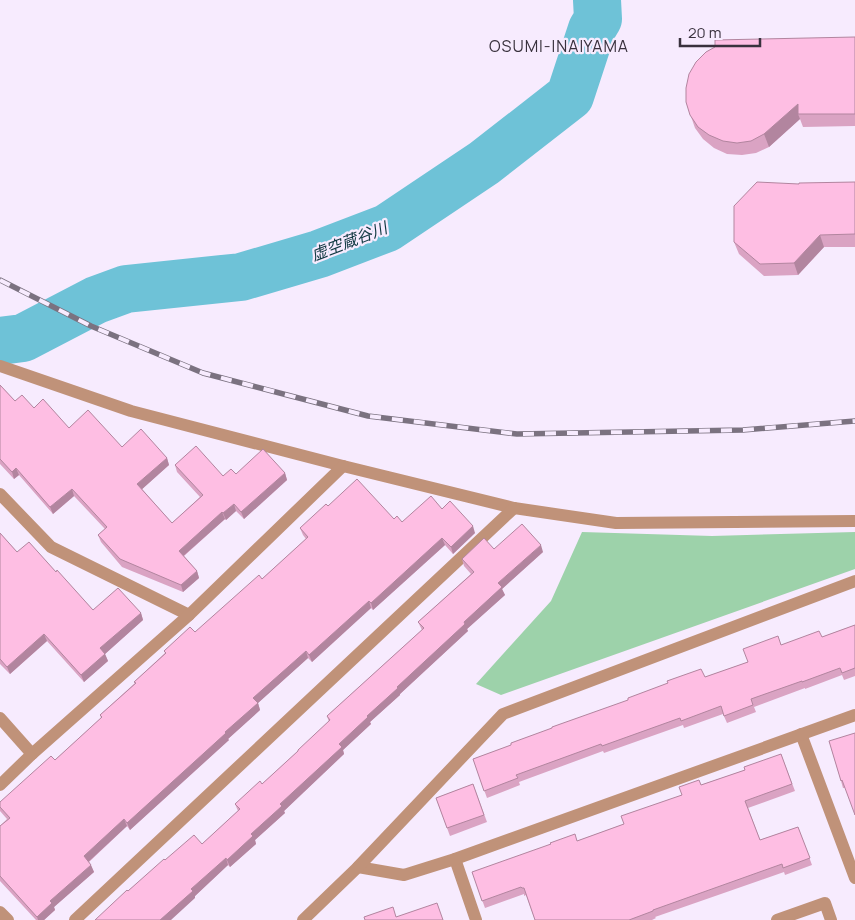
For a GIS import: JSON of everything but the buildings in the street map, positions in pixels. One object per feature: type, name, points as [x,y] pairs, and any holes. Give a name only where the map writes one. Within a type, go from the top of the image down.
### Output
[{"type":"street","points":[[0,366],[131,411],[514,508],[616,523],[855,521]]},
{"type":"street","points":[[0,785],[32,754],[189,615],[343,466]]},
{"type":"street","points":[[0,494],[51,547],[189,615]]},
{"type":"street","points":[[75,920],[514,508]]},
{"type":"street","points":[[303,920],[358,867],[503,714],[855,581]]},
{"type":"street","points":[[358,867],[404,875],[455,859],[855,715]]},
{"type":"street","points":[[0,718],[32,754]]},
{"type":"street","points":[[801,734],[855,878]]},
{"type":"street","points":[[455,859],[476,920]]},
{"type":"street","points":[[777,920],[825,903],[831,920]]},
{"type":"street","points":[[0,912],[8,920]]},
{"type":"green space","points":[[582,532],[712,536],[855,532],[855,569],[501,695],[476,684],[551,601]]},
{"type":"waterway","name":"虚空蔵谷川","points":[[0,341],[23,338],[96,300],[126,289],[241,277],[319,254],[387,228],[484,163],[570,96],[592,29],[598,19],[597,0]]},
{"type":"railway","points":[[0,280],[91,326],[203,373],[368,416],[517,434],[743,430],[855,421]]},
{"type":"district","name":"OSUMI-INAIYAMA","points":[[559,46]]}]
